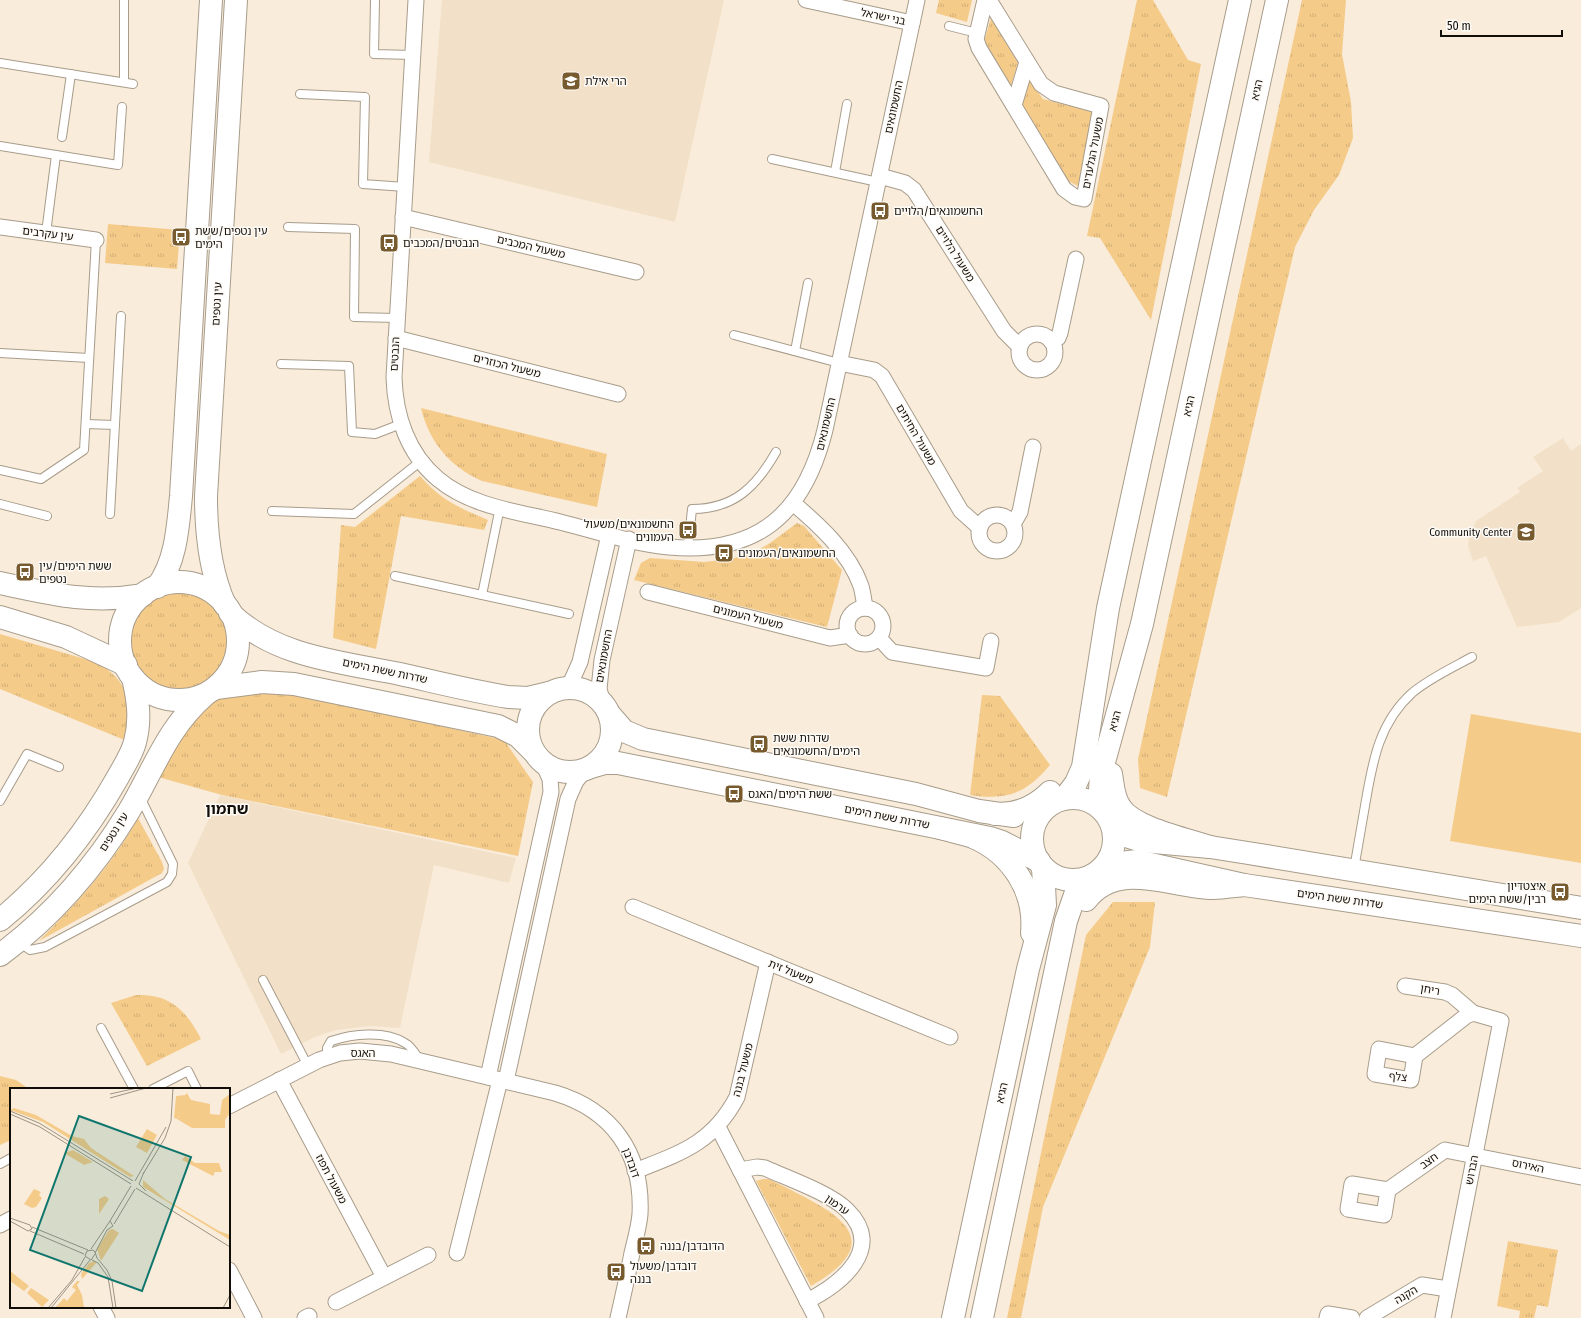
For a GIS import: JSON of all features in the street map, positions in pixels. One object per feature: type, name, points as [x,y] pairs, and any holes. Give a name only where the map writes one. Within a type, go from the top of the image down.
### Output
[{"type":"main road","points":[[0,920],[41,883],[61,861],[97,811],[123,768],[132,749],[138,725],[138,699],[120,643],[123,625],[130,608],[164,578],[172,556],[181,496],[211,0]]},
{"type":"main road","name":"עין נטפים","points":[[228,609],[215,576],[210,549],[206,496],[236,0]]},
{"type":"main road","points":[[538,756],[528,732],[530,719],[539,702],[556,691],[575,688],[588,692],[607,710],[624,731],[643,739],[916,794],[995,814],[1006,815],[1036,804],[1052,790],[1065,772],[1108,608],[1240,0]]},
{"type":"main road","name":"הגיא","points":[[1108,818],[1100,792],[1101,773],[1142,624],[1277,0]]},
{"type":"main road","points":[[0,583],[88,599],[110,600],[178,583],[196,585],[212,592],[228,609],[237,631],[238,649],[232,667],[223,681],[212,690],[190,700],[172,700],[154,695],[130,672],[66,638],[0,617]]},
{"type":"main road","points":[[1108,608],[1083,766],[1076,783],[1036,822],[1032,837],[1035,853],[1041,864],[1056,876],[1064,879],[1072,880],[1094,874],[1112,864],[1129,861],[1153,872]]},
{"type":"main road","name":"שדרות ששת הימים","points":[[228,609],[244,627],[281,646],[309,655],[508,697],[528,698],[556,691]]},
{"type":"main road","points":[[212,690],[262,682],[283,682],[498,726],[518,736],[552,769],[565,772],[588,769],[601,759],[608,748],[612,729],[607,710]]},
{"type":"main road","points":[[1125,685],[1111,743],[1111,771],[1114,795],[1119,807],[1126,815],[1158,837]]},
{"type":"main road","name":"עין נטפים","points":[[0,955],[18,942],[50,913],[90,868],[110,840],[177,724],[190,708],[212,690]]},
{"type":"main road","name":"שדרות ששת הימים","points":[[588,769],[605,763],[618,763],[940,828],[996,840],[1041,864]]},
{"type":"main road","points":[[995,814],[1022,816],[1055,804],[1083,799],[1091,802],[1126,836],[1134,840],[1158,837],[1210,847],[1354,869],[1581,908]]},
{"type":"main road","points":[[982,1318],[1070,907],[1078,889],[1107,863],[1113,849],[1115,841],[1108,818]]},
{"type":"main road","points":[[940,828],[972,836],[989,845],[1003,855],[1014,867],[1022,880],[1028,895],[1032,927],[1028,969]]},
{"type":"main road","name":"הגיא","points":[[953,1318],[1028,969],[1045,905],[1041,864]]},
{"type":"main road","points":[[1055,977],[1083,904],[1091,893],[1105,884],[1123,878],[1153,872]]},
{"type":"main road","name":"שדרות ששת הימים","points":[[1153,872],[1213,888],[1244,885],[1581,936]]},
{"type":"street","name":"הנבטים","points":[[417,0],[397,318],[394,393],[401,424],[407,440],[421,461],[438,479],[453,490],[469,498],[629,540]]},
{"type":"street","name":"בני ישראל","points":[[806,0],[912,23]]},
{"type":"street","name":"החשמונאים","points":[[607,710],[599,689],[602,660],[629,540],[668,547],[700,549],[728,545],[752,536],[772,524],[793,502],[802,491],[812,471],[820,451],[917,0]]},
{"type":"street","name":"משעול הגלעדים","points":[[985,0],[976,40],[979,48],[1064,189],[1075,196],[1084,199],[1101,106],[1054,93],[1042,84],[989,0]]},
{"type":"street","points":[[1014,105],[1027,62]]},
{"type":"street","name":"משעול הלויים","points":[[879,179],[905,183],[914,190],[1004,331],[1020,347]]},
{"type":"street","name":"משעול המכבים","points":[[403,217],[636,272]]},
{"type":"street","name":"עין עקרבים","points":[[0,227],[96,240]]},
{"type":"street","points":[[1051,341],[1058,338],[1060,333],[1076,258]]},
{"type":"street","points":[[1034,334],[1044,335],[1051,341],[1055,352],[1053,360],[1048,366],[1040,370],[1032,370],[1024,366],[1020,358],[1020,347],[1023,340],[1034,334]]},
{"type":"street","name":"משעול הכוזרים","points":[[396,338],[618,394]]},
{"type":"street","name":"משעול החיתים","points":[[839,362],[874,370],[882,376],[961,511],[980,528]]},
{"type":"street","points":[[1013,524],[1020,512],[1033,447]]},
{"type":"street","points":[[793,502],[827,534],[850,565],[861,586],[865,608]]},
{"type":"street","points":[[994,515],[1005,516],[1013,524],[1015,532],[1014,540],[1008,547],[1000,551],[990,549],[983,544],[979,536],[980,528],[984,521],[994,515]]},
{"type":"street","name":"החשמונאים","points":[[556,691],[573,678],[580,662],[609,534]]},
{"type":"street","name":"משעול העמונים","points":[[648,592],[830,638],[850,635]]},
{"type":"street","points":[[865,608],[876,611],[881,617],[883,631],[879,638],[872,643],[863,644],[855,641],[850,635],[847,626],[849,618],[854,612],[865,608]]},
{"type":"street","points":[[879,638],[892,652],[986,668],[991,641]]},
{"type":"street","points":[[498,1080],[551,792],[550,779],[538,756]]},
{"type":"street","points":[[457,1253],[498,1080],[568,799],[576,781],[588,769]]},
{"type":"street","name":"משעול זית","points":[[633,907],[950,1037]]},
{"type":"street","name":"משעול בננה","points":[[635,1171],[693,1146],[718,1127],[730,1111],[737,1097],[768,962]]},
{"type":"street","name":"ריחן","points":[[1405,986],[1445,992],[1473,1013]]},
{"type":"street","points":[[1415,1056],[1473,1013]]},
{"type":"street","name":"הברוש","points":[[1443,1318],[1500,1021],[1473,1013]]},
{"type":"street","name":"האגס","points":[[230,1105],[327,1057],[350,1052],[370,1051],[498,1080]]},
{"type":"street","name":"משעול תפוז","points":[[279,1080],[384,1277]]},
{"type":"street","name":"דובדבן","points":[[498,1080],[555,1093],[572,1098],[589,1106],[603,1117],[615,1130],[625,1145],[635,1171],[640,1197],[640,1216],[618,1318]]},
{"type":"street","points":[[718,1127],[816,1318]]},
{"type":"street","name":"חצב","points":[[1388,1190],[1445,1150],[1475,1155]]},
{"type":"street","name":"האירוס","points":[[1475,1155],[1581,1177]]},
{"type":"street","name":"ערמון","points":[[740,1170],[757,1167],[765,1168],[832,1199],[847,1209],[856,1220],[861,1232],[862,1243],[859,1255],[853,1266],[834,1286],[807,1301]]},
{"type":"street","points":[[0,1225],[10,1220]]},
{"type":"street","points":[[336,1302],[428,1255]]},
{"type":"street","points":[[230,1272],[254,1318]]},
{"type":"street","name":"הקנה","points":[[1367,1318],[1422,1285],[1448,1289]]},
{"type":"street","points":[[102,1308],[107,1318]]},
{"type":"street","points":[[1327,1318],[1328,1314],[1352,1318]]},
{"type":"lane","points":[[0,63],[129,83],[124,0]]},
{"type":"lane","points":[[375,0],[374,54],[413,55]]},
{"type":"lane","points":[[949,26],[977,33]]},
{"type":"lane","points":[[62,137],[71,74]]},
{"type":"lane","points":[[300,94],[365,97],[363,184],[405,187]]},
{"type":"lane","points":[[835,172],[847,104]]},
{"type":"lane","points":[[0,146],[118,165],[122,108]]},
{"type":"lane","points":[[46,233],[56,156]]},
{"type":"lane","points":[[772,159],[835,172],[879,179]]},
{"type":"lane","points":[[288,227],[356,229],[354,317],[397,318]]},
{"type":"lane","points":[[0,470],[41,479],[84,450],[96,240]]},
{"type":"lane","points":[[794,351],[808,283]]},
{"type":"lane","points":[[110,514],[121,316]]},
{"type":"lane","points":[[734,336],[839,362]]},
{"type":"lane","points":[[0,354],[89,358]]},
{"type":"lane","points":[[281,364],[349,366],[352,432],[375,434],[401,424]]},
{"type":"lane","points":[[86,424],[115,425]]},
{"type":"lane","points":[[688,548],[692,509],[715,507],[736,498],[757,480],[776,452]]},
{"type":"lane","points":[[272,511],[354,514],[421,461]]},
{"type":"lane","points":[[0,504],[47,516]]},
{"type":"lane","points":[[482,595],[500,507]]},
{"type":"lane","points":[[395,576],[569,614]]},
{"type":"lane","points":[[1354,869],[1371,772],[1376,750],[1385,726],[1400,705],[1423,685],[1472,656]]},
{"type":"lane","points":[[0,801],[27,754],[58,767]]},
{"type":"lane","points":[[18,942],[30,950],[45,947],[167,882],[172,874],[173,864],[138,793]]},
{"type":"lane","points":[[263,980],[308,1066]]},
{"type":"lane","points":[[101,1028],[133,1088]]},
{"type":"lane","points":[[154,1088],[188,1071],[196,1088]]},
{"type":"lane","points":[[0,1164],[10,1159]]},
{"type":"shaded area","name":"הרי אילת","points":[[442,0],[724,0],[675,222],[429,162]]},
{"type":"shaded area","name":"Community Center","points":[[1563,438],[1571,451],[1581,444],[1581,608],[1559,622],[1517,627],[1486,556],[1473,561],[1468,546],[1469,537],[1476,521],[1520,492],[1517,488],[1543,471],[1533,457]]},
{"type":"shaded area","points":[[220,795],[516,858],[509,883],[434,865],[400,1028],[371,1026],[336,1030],[315,1037],[281,1054],[188,863]]},
{"type":"green space","points":[[939,0],[972,0],[967,22],[936,13]]},
{"type":"green space","points":[[1137,0],[1153,0],[1188,60],[1201,64],[1151,320],[1100,238],[1087,236]]},
{"type":"green space","points":[[1302,0],[1346,0],[1342,54],[1351,102],[1353,138],[1339,175],[1314,210],[1295,247],[1167,797],[1140,788],[1138,759]]},
{"type":"green space","points":[[991,18],[1018,63],[1010,89],[984,42]]},
{"type":"green space","points":[[1029,79],[1043,99],[1093,112],[1080,187],[1066,180],[1021,104]]},
{"type":"green space","points":[[108,224],[180,230],[177,269],[105,263]]},
{"type":"green space","points":[[421,408],[607,454],[597,507],[482,481],[471,475],[451,461],[442,452],[429,432]]},
{"type":"green space","points":[[420,476],[428,485],[443,497],[488,520],[484,530],[401,516],[376,649],[333,638],[341,525],[355,527]]},
{"type":"green space","points":[[797,523],[804,526],[842,570],[827,627],[634,580],[641,563],[650,558],[704,562],[732,559],[758,550]]},
{"type":"green space","points":[[179,592],[189,593],[206,600],[220,614],[227,631],[227,651],[220,668],[206,682],[189,689],[179,690],[169,689],[152,682],[138,668],[131,651],[130,641],[131,631],[138,614],[152,600],[169,593]]},
{"type":"green space","points":[[0,634],[95,662],[116,677],[126,695],[128,705],[127,741],[0,689]]},
{"type":"green space","points":[[286,692],[504,740],[533,782],[518,856],[222,795],[158,777],[163,761],[202,709],[215,700],[230,694]]},
{"type":"green space","points":[[982,695],[1000,696],[1050,765],[1033,782],[1015,793],[1005,796],[983,797],[970,795]]},
{"type":"green space","points":[[1471,714],[1581,733],[1581,863],[1450,841]]},
{"type":"green space","points":[[138,818],[162,862],[164,869],[162,873],[39,941],[93,883],[117,852]]},
{"type":"green space","points":[[1113,902],[1155,902],[1150,947],[1043,1207],[1021,1318],[1007,1318],[1086,935]]},
{"type":"green space","points":[[136,995],[158,997],[176,1006],[183,1012],[201,1039],[147,1066],[111,1003]]},
{"type":"green space","points":[[0,1076],[16,1080],[28,1088],[10,1088],[10,1140],[0,1145]]},
{"type":"green space","points":[[769,1179],[829,1211],[843,1224],[851,1237],[850,1252],[837,1268],[811,1286],[756,1181]]},
{"type":"green space","points":[[1508,1241],[1558,1250],[1548,1307],[1537,1305],[1534,1318],[1519,1318],[1520,1311],[1497,1306]]},
{"type":"place","name":"הרי אילת","points":[[571,81]]},
{"type":"place","name":"החשמונאים/הלויים","points":[[880,211]]},
{"type":"place","name":"עין נטפים/ששת הימים","points":[[181,237]]},
{"type":"place","name":"הנבטים/המכבים","points":[[389,243]]},
{"type":"place","name":"החשמונאים/משעול העמונים","points":[[688,530]]},
{"type":"place","name":"Community Center","points":[[1526,532]]},
{"type":"place","name":"החשמונאים/העמונים","points":[[724,553]]},
{"type":"place","name":"ששת הימים/עין נטפים","points":[[25,572]]},
{"type":"place","name":"שדרות ששת הימים/החשמונאים","points":[[759,744]]},
{"type":"place","name":"ששת הימים/האגס","points":[[734,794]]},
{"type":"place","name":"איצטדיון רבין/ששת הימים","points":[[1560,892]]},
{"type":"place","name":"הדובדבן/בננה","points":[[646,1246]]},
{"type":"place","name":"דובדבן/משעול בננה","points":[[616,1272]]},
{"type":"district","name":"שחמון","points":[[227,809]]}]
